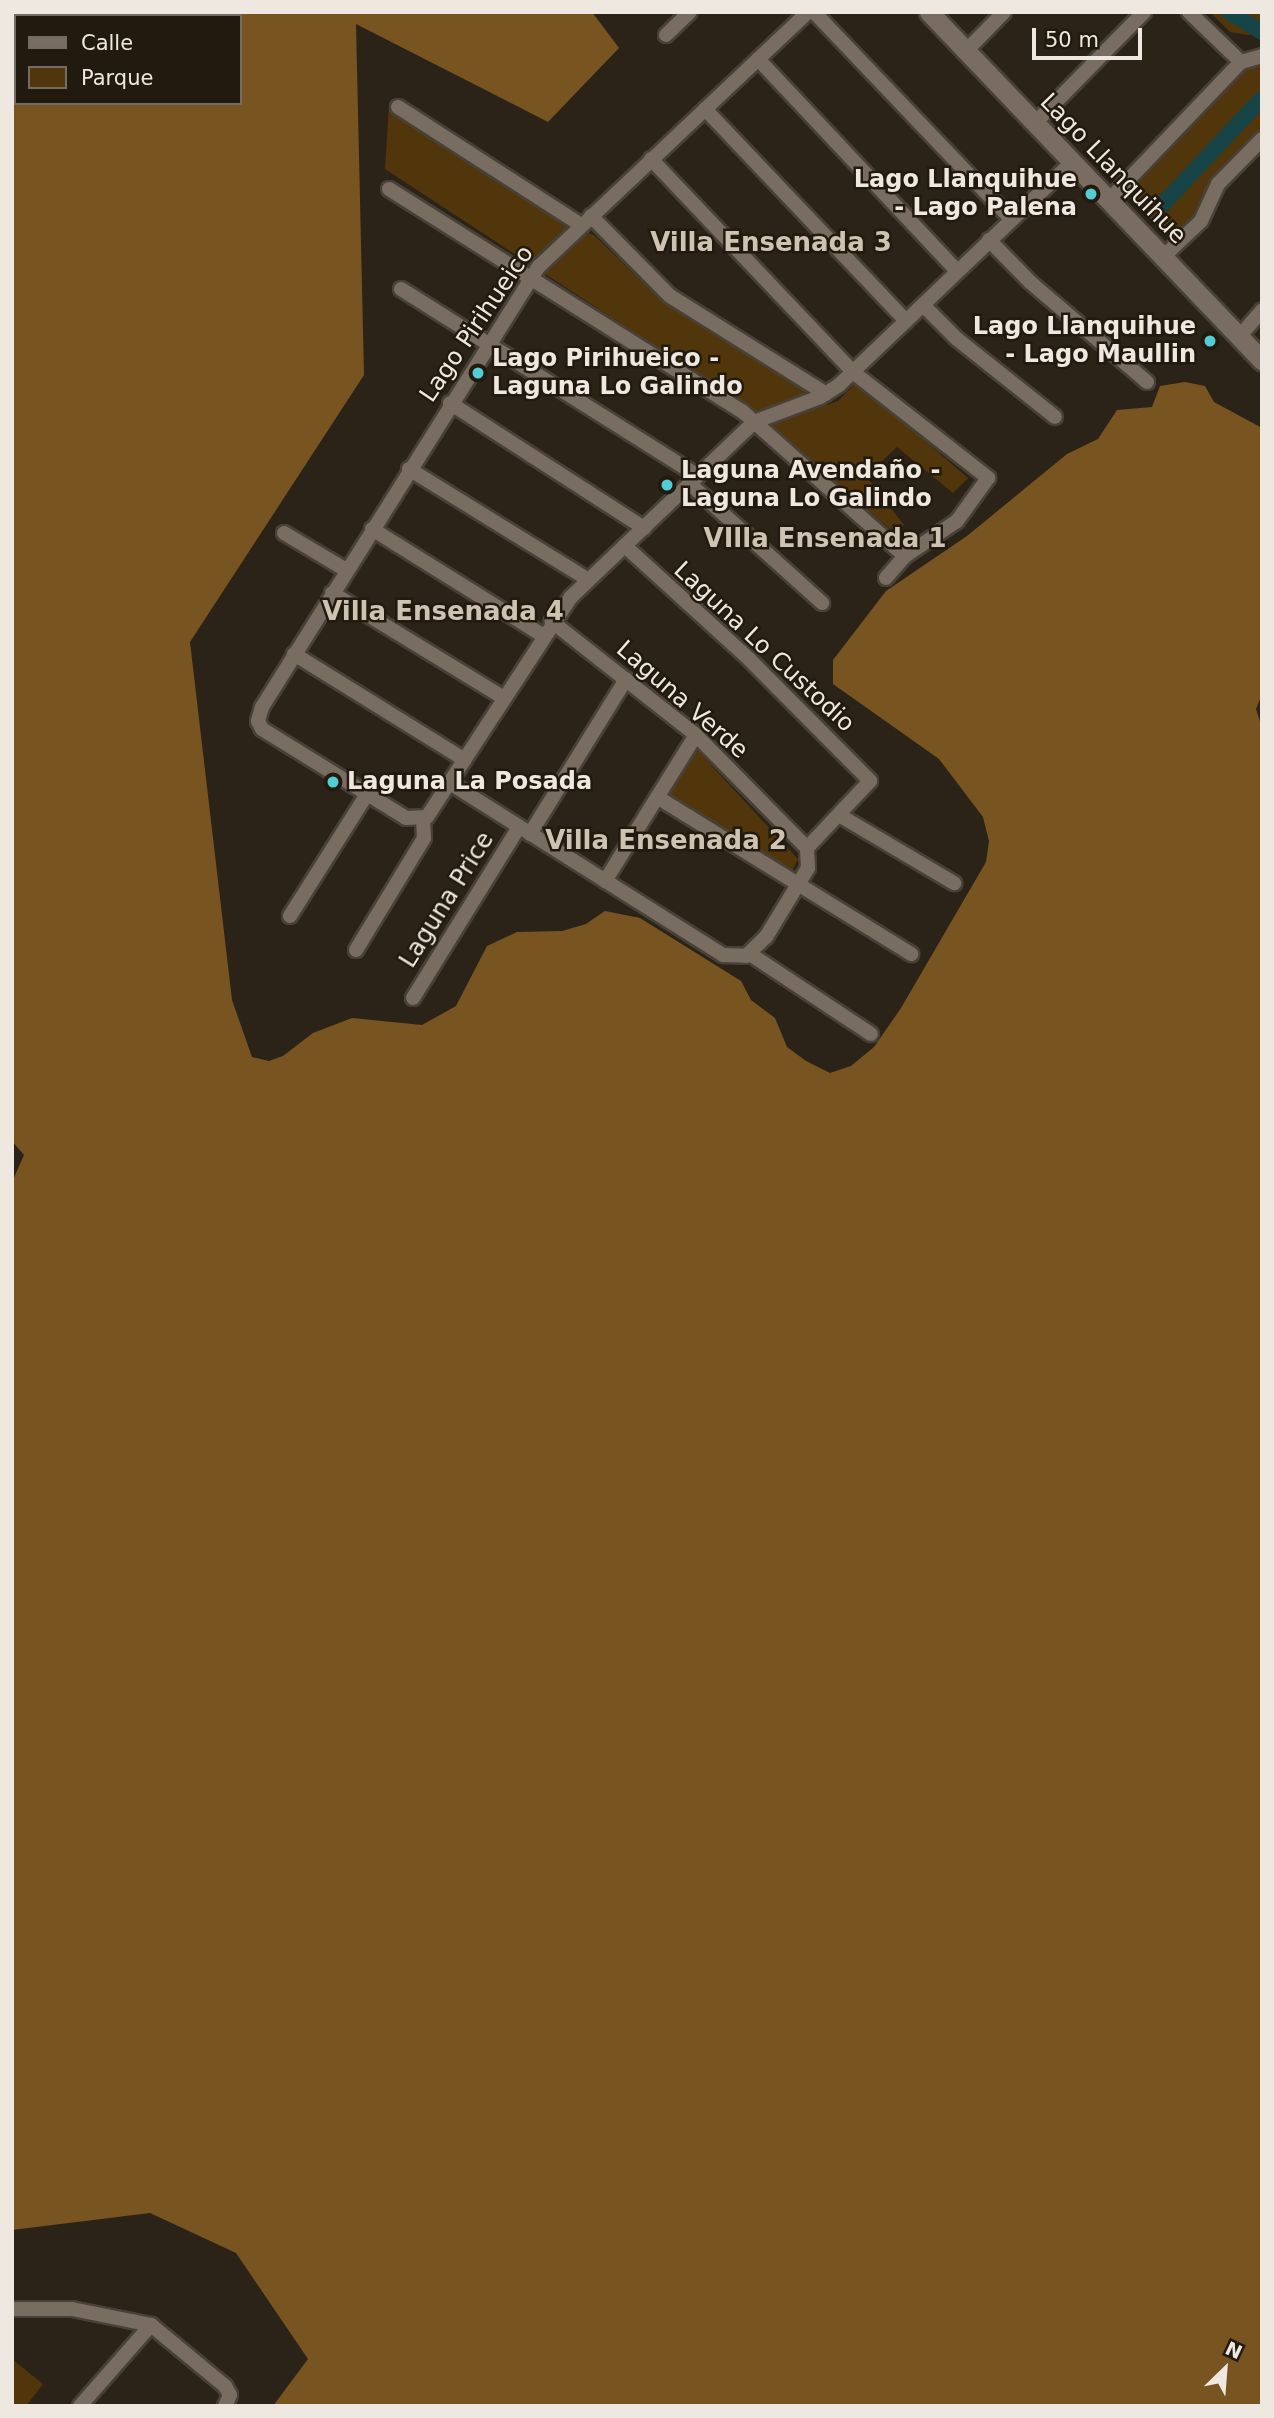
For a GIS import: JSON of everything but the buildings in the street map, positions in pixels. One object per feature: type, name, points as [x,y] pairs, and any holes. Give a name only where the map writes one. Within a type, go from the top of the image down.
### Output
[{"type":"street","points":[[666,35],[690,12]]},
{"type":"street","name":"Lago Pirihueico","points":[[367,794],[265,732],[258,721],[262,706],[531,276],[586,220],[808,12]]},
{"type":"street","points":[[814,12],[1010,219]]},
{"type":"street","name":"Lago Llanquihue","points":[[929,12],[1262,360]]},
{"type":"street","points":[[966,51],[1004,12]]},
{"type":"street","points":[[1035,123],[1144,12]]},
{"type":"street","points":[[1189,12],[1241,62]]},
{"type":"street","points":[[1109,200],[1241,62],[1262,56]]},
{"type":"street","points":[[758,59],[957,271]]},
{"type":"street","points":[[398,107],[586,220],[670,296],[826,394]]},
{"type":"street","points":[[705,109],[906,321]]},
{"type":"street","points":[[1163,257],[1201,221],[1218,184],[1262,139]]},
{"type":"street","points":[[651,159],[853,372],[988,478],[957,521],[905,556],[886,578]]},
{"type":"street","points":[[356,950],[424,838],[423,819],[465,760],[551,621],[589,580],[754,422],[826,394],[853,372],[1073,161]]},
{"type":"street","points":[[389,189],[531,276],[754,422],[905,556]]},
{"type":"street","points":[[989,240],[1030,282],[1147,382]]},
{"type":"street","points":[[401,289],[488,343],[694,480],[822,603]]},
{"type":"street","points":[[923,305],[971,351],[1055,417]]},
{"type":"street","points":[[1239,337],[1262,311]]},
{"type":"street","points":[[450,403],[644,528]]},
{"type":"street","points":[[410,469],[589,580]]},
{"type":"street","points":[[372,529],[542,635]]},
{"type":"street","points":[[284,533],[346,570]]},
{"type":"street","name":"Laguna Lo Custodio","points":[[625,546],[749,659],[870,781],[839,815]]},
{"type":"street","points":[[332,593],[504,698]]},
{"type":"street","name":"Laguna Verde","points":[[551,621],[696,735],[807,848]]},
{"type":"street","points":[[294,654],[465,760]]},
{"type":"street","name":"Laguna Price","points":[[413,998],[626,679]]},
{"type":"street","points":[[605,881],[696,735]]},
{"type":"street","points":[[450,783],[723,956],[750,954],[871,1034]]},
{"type":"street","points":[[290,916],[367,794],[406,818],[423,819]]},
{"type":"street","points":[[657,797],[911,954]]},
{"type":"street","points":[[750,954],[810,863],[807,848],[839,815],[954,883]]},
{"type":"street","points":[[12,2309],[72,2309],[150,2325],[225,2386],[230,2395],[225,2406]]},
{"type":"street","points":[[80,2406],[150,2325]]},
{"type":"green space","points":[[1210,12],[1262,12],[1262,28],[1249,35],[1230,32]]},
{"type":"green space","points":[[1262,66],[1262,129],[1207,188],[1192,221],[1171,240],[1127,195],[1247,69]]},
{"type":"green space","points":[[389,104],[565,225],[594,235],[656,295],[827,405],[838,401],[857,382],[968,478],[953,493],[897,447],[866,476],[904,525],[895,533],[736,399],[385,169]]},
{"type":"green space","points":[[692,751],[699,752],[798,859],[791,873],[673,799],[668,792]]},
{"type":"green space","points":[[12,2359],[43,2384],[26,2406],[12,2406]]},
{"type":"shaded area","points":[[12,12],[592,12],[619,48],[548,122],[356,24],[364,375],[190,642],[232,1000],[252,1057],[269,1061],[283,1056],[313,1033],[352,1018],[422,1025],[456,1006],[487,946],[517,932],[562,931],[586,924],[605,911],[640,918],[741,981],[751,1000],[775,1018],[787,1047],[806,1061],[830,1073],[851,1066],[874,1047],[901,1008],[986,862],[989,841],[983,817],[939,759],[833,684],[833,660],[886,591],[967,536],[1067,454],[1098,439],[1117,410],[1152,407],[1160,386],[1185,382],[1205,386],[1214,402],[1262,428],[1262,694],[1256,709],[1262,728],[1262,2406],[273,2406],[308,2359],[236,2253],[150,2213],[12,2230],[12,1182],[24,1155],[12,1141]]},
{"type":"waterway","points":[[1229,12],[1262,32]]},
{"type":"waterway","points":[[1162,205],[1262,98]]},
{"type":"place","name":"Lago Llanquihue - Lago Palena","points":[[1091,194]]},
{"type":"place","name":"Lago Llanquihue - Lago Maullin","points":[[1210,341]]},
{"type":"place","name":"Lago Pirihueico - Laguna Lo Galindo","points":[[478,373]]},
{"type":"place","name":"Laguna Avendaño - Laguna Lo Galindo","points":[[667,485]]},
{"type":"place","name":"Laguna La Posada","points":[[333,782]]},
{"type":"district","name":"Villa Ensenada 3","points":[[771,243]]},
{"type":"district","name":"VIlla Ensenada 1","points":[[825,539]]},
{"type":"district","name":"Villa Ensenada 4","points":[[443,612]]},
{"type":"district","name":"Villa Ensenada 2","points":[[666,841]]}]
